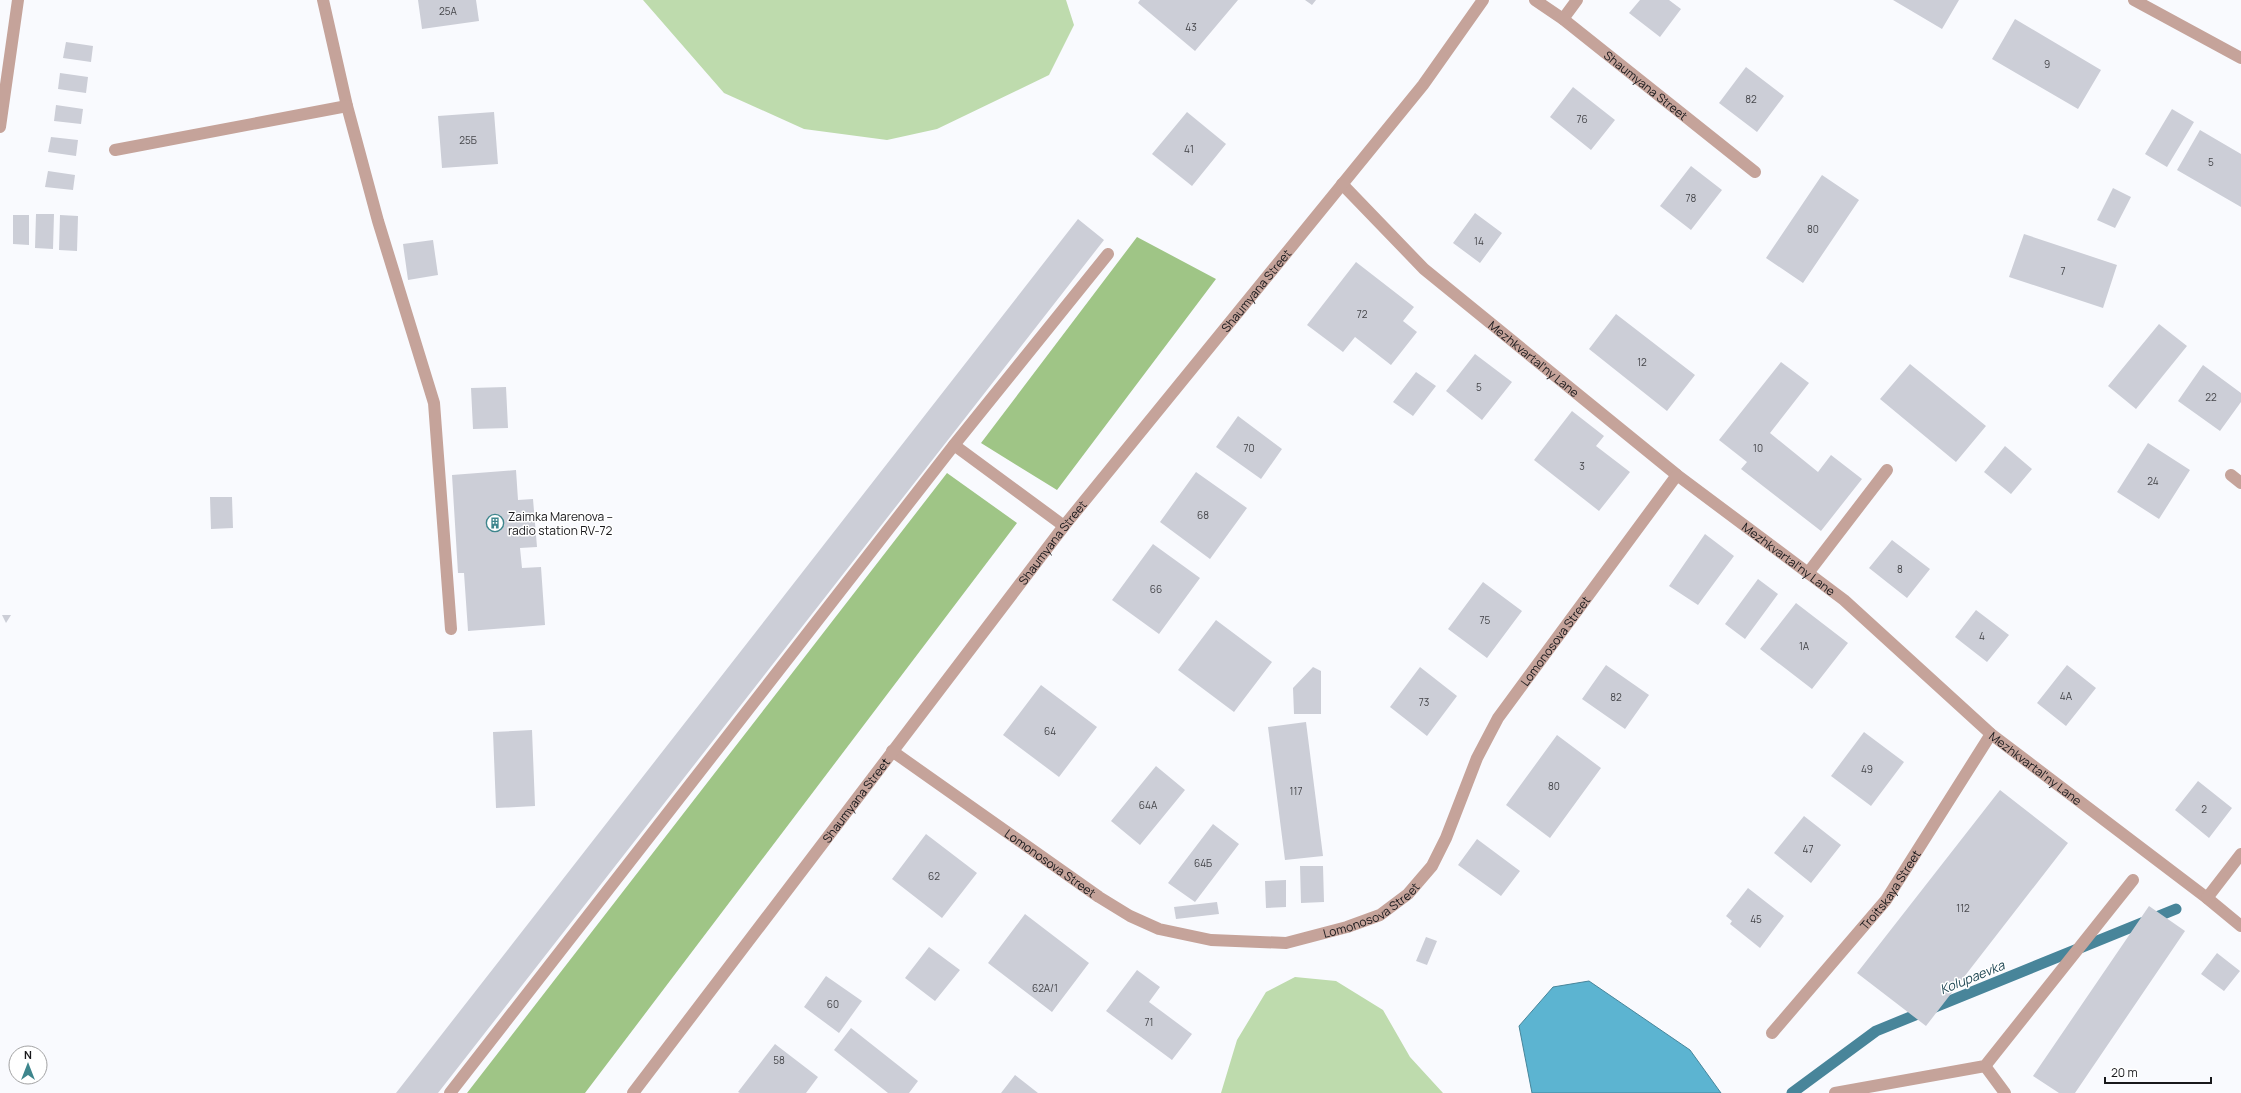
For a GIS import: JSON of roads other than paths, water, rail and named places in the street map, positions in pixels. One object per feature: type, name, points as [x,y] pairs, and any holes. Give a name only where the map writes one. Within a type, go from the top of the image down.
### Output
[{"type":"street","points":[[0,126],[18,0]]},
{"type":"street","points":[[323,0],[347,106],[378,221],[434,403],[451,629]]},
{"type":"street","name":"Shaumyana Street","points":[[633,1093],[1064,526],[1423,85],[1483,0]]},
{"type":"street","name":"Shaumyana Street","points":[[1535,0],[1563,19],[1756,172]]},
{"type":"street","points":[[1563,19],[1577,0]]},
{"type":"street","points":[[2134,0],[2241,58]]},
{"type":"street","points":[[116,150],[347,106]]},
{"type":"street","name":"Mezhkvartal'ny Lane","points":[[1342,184],[1424,269],[1677,474],[1844,600],[1991,734],[2207,898],[2241,926]]},
{"type":"street","points":[[450,1093],[954,445],[1108,254]]},
{"type":"street","points":[[954,445],[1064,526]]},
{"type":"street","points":[[1808,573],[1887,470]]},
{"type":"street","name":"Lomonosova Street","points":[[892,751],[1099,897],[1130,916],[1159,928],[1211,940],[1286,943],[1347,927],[1380,915],[1408,894],[1432,866],[1446,838],[1477,758],[1498,718],[1677,474]]},
{"type":"street","points":[[2231,475],[2241,483]]},
{"type":"street","name":"Troitskaya Street","points":[[1772,1033],[1886,900],[1991,734]]},
{"type":"street","points":[[2207,898],[2241,854]]},
{"type":"street","points":[[1835,1093],[1985,1066],[2133,880]]},
{"type":"street","points":[[1985,1066],[2005,1093]]},
{"type":"water","points":[[1589,981],[1690,1050],[1721,1093],[1532,1093],[1519,1026],[1553,987]]},
{"type":"waterway","name":"Kolupaevka","points":[[1792,1093],[1876,1031],[2176,909]]},
{"type":"place","name":"Zaimka Marenova – radio station RV-72","points":[[495,523]]}]
